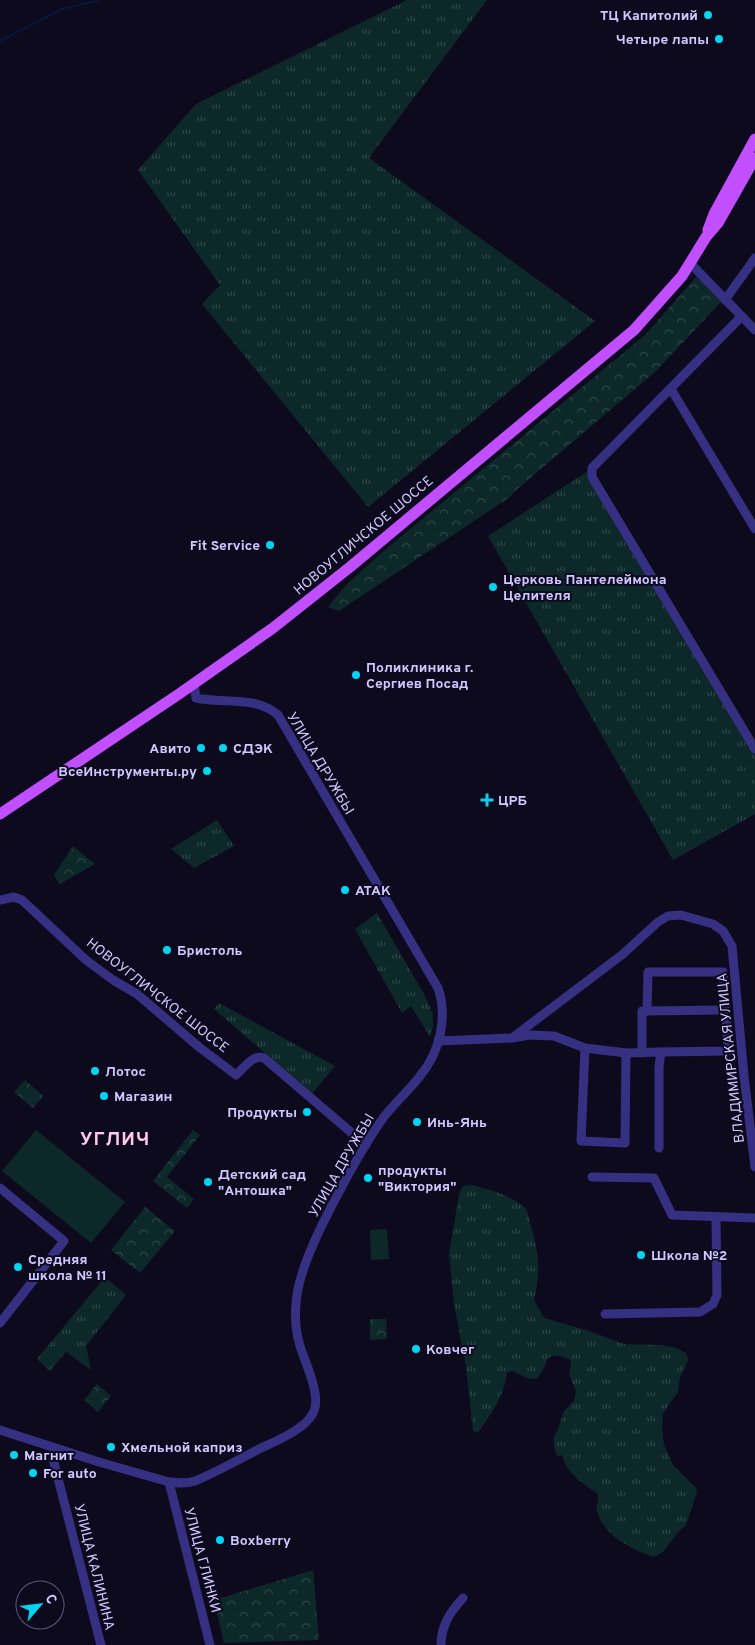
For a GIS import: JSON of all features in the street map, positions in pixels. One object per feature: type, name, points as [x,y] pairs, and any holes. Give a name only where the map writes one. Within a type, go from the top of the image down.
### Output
[{"type":"main road","name":"НОВОУГЛИЧСКОЕ ШОССЕ","points":[[706,237],[714,214],[755,139]]},
{"type":"main road","name":"НОВОУГЛИЧСКОЕ ШОССЕ","points":[[0,814],[180,694],[273,628],[350,567],[634,330],[668,293],[690,263],[706,237],[718,223],[755,158]]},
{"type":"street","points":[[725,300],[755,258]]},
{"type":"street","points":[[690,263],[755,330]]},
{"type":"street","points":[[741,317],[592,468],[592,477],[755,749]]},
{"type":"street","points":[[671,389],[755,529]]},
{"type":"street","points":[[194,684],[196,698]]},
{"type":"street","name":"УЛИЦА ДРУЖБЫ","points":[[0,1430],[169,1482],[180,1483],[194,1481],[290,1434],[306,1422],[312,1415],[315,1407],[315,1395],[299,1343],[295,1310],[298,1282],[320,1229],[366,1145],[381,1120],[426,1069],[438,1041],[443,1009],[438,988],[278,715],[269,708],[259,704],[196,698],[180,694]]},
{"type":"street","name":"НОВОУГЛИЧСКОЕ ШОССЕ","points":[[0,900],[14,897],[22,900],[86,960],[113,980],[137,994],[199,1047],[236,1075],[253,1059],[260,1056],[264,1058],[366,1145]]},
{"type":"street","name":"ВЛАДИМИРСКАЯ УЛИЦА","points":[[512,1038],[622,954],[658,922],[668,916],[681,915],[713,924],[724,931],[732,946],[744,1076],[755,1167]]},
{"type":"street","points":[[438,1041],[512,1038],[530,1035],[554,1036],[585,1048],[626,1053],[728,1051],[723,972],[648,972],[647,1011]]},
{"type":"street","points":[[642,1053],[642,1011],[725,1010]]},
{"type":"street","points":[[585,1048],[582,1141],[625,1143],[626,1053]]},
{"type":"street","points":[[659,1148],[661,1052]]},
{"type":"street","points":[[592,1177],[654,1178],[672,1215],[755,1218]]},
{"type":"street","points":[[0,1188],[64,1241],[0,1323]]},
{"type":"street","points":[[605,1314],[700,1312],[713,1304],[717,1295],[716,1217]]},
{"type":"street","name":"УЛИЦА КАЛИНИНА","points":[[55,1448],[53,1459],[101,1645]]},
{"type":"street","name":"УЛИЦА ГЛИНКИ","points":[[169,1482],[210,1645]]},
{"type":"street","points":[[441,1645],[442,1629],[454,1608],[463,1598]]},
{"type":"green space","points":[[407,0],[487,0],[369,158],[595,321],[368,507],[202,304],[220,285],[138,170],[196,104]]},
{"type":"green space","points":[[697,276],[722,301],[655,372],[510,497],[339,611],[328,607],[344,587],[380,554],[646,334]]},
{"type":"green space","points":[[588,471],[755,749],[755,814],[673,860],[488,536]]},
{"type":"green space","points":[[217,820],[234,846],[194,868],[171,849]]},
{"type":"green space","points":[[73,846],[95,864],[60,884],[54,875]]},
{"type":"green space","points":[[377,913],[424,994],[433,1014],[433,1027],[430,1037],[411,1006],[402,1013],[355,929]]},
{"type":"green space","points":[[219,1003],[335,1066],[312,1094],[214,1009]]},
{"type":"green space","points":[[25,1080],[43,1096],[33,1108],[14,1092]]},
{"type":"green space","points":[[36,1130],[125,1202],[91,1243],[2,1171]]},
{"type":"green space","points":[[193,1130],[200,1135],[167,1177],[194,1199],[187,1208],[153,1181]]},
{"type":"green space","points":[[472,1185],[505,1195],[523,1206],[526,1210],[529,1216],[538,1262],[538,1280],[534,1300],[544,1318],[586,1330],[624,1344],[661,1345],[676,1348],[686,1353],[687,1363],[680,1377],[678,1392],[663,1413],[662,1429],[664,1445],[673,1465],[696,1488],[697,1492],[686,1525],[663,1552],[654,1557],[628,1546],[606,1528],[597,1512],[597,1493],[571,1472],[564,1462],[562,1455],[557,1456],[554,1437],[564,1411],[574,1401],[576,1391],[569,1374],[570,1360],[559,1356],[548,1358],[539,1376],[532,1379],[512,1371],[507,1372],[503,1389],[492,1411],[478,1433],[473,1431],[466,1367],[454,1304],[449,1254],[459,1194],[463,1186]]},
{"type":"green space","points":[[145,1207],[175,1231],[140,1273],[111,1250]]},
{"type":"green space","points":[[387,1229],[389,1259],[371,1260],[370,1230]]},
{"type":"green space","points":[[105,1277],[126,1295],[86,1346],[91,1370],[66,1352],[50,1371],[37,1359]]},
{"type":"green space","points":[[370,1319],[386,1319],[387,1339],[370,1340]]},
{"type":"green space","points":[[97,1384],[111,1396],[98,1412],[84,1400]]},
{"type":"green space","points":[[313,1570],[319,1640],[224,1643],[214,1600]]},
{"type":"waterway","points":[[0,41],[62,9],[99,0]]},
{"type":"place","name":"ТЦ Капитолий","points":[[708,15]]},
{"type":"place","name":"Четыре лапы","points":[[719,39]]},
{"type":"place","name":"Fit Service","points":[[270,545]]},
{"type":"place","name":"Церковь Пантелеймона Целителя","points":[[493,587]]},
{"type":"place","name":"Поликлиника г. Сергиев Посад","points":[[356,675]]},
{"type":"place","name":"Авито","points":[[201,748]]},
{"type":"place","name":"СДЭК","points":[[223,748]]},
{"type":"place","name":"ВсеИнструменты.ру","points":[[207,771]]},
{"type":"place","name":"ЦРБ","points":[[487,800]]},
{"type":"place","name":"АТАК","points":[[345,890]]},
{"type":"place","name":"Бристоль","points":[[167,950]]},
{"type":"place","name":"Лотос","points":[[95,1071]]},
{"type":"place","name":"Магазин","points":[[104,1096]]},
{"type":"place","name":"Продукты","points":[[307,1112]]},
{"type":"place","name":"Инь-Янь","points":[[417,1122]]},
{"type":"place","name":"продукты \"Виктория\"","points":[[368,1178]]},
{"type":"place","name":"Детский сад \"Антошка\"","points":[[208,1182]]},
{"type":"place","name":"Школа №2","points":[[641,1255]]},
{"type":"place","name":"Средняя школа № 11","points":[[18,1267]]},
{"type":"place","name":"Ковчег","points":[[416,1349]]},
{"type":"place","name":"Хмельной каприз","points":[[111,1447]]},
{"type":"place","name":"Магнит","points":[[14,1455]]},
{"type":"place","name":"For auto","points":[[33,1473]]},
{"type":"place","name":"Boxberry","points":[[220,1540]]},
{"type":"district","name":"УГЛИЧ","points":[[115,1138]]}]
